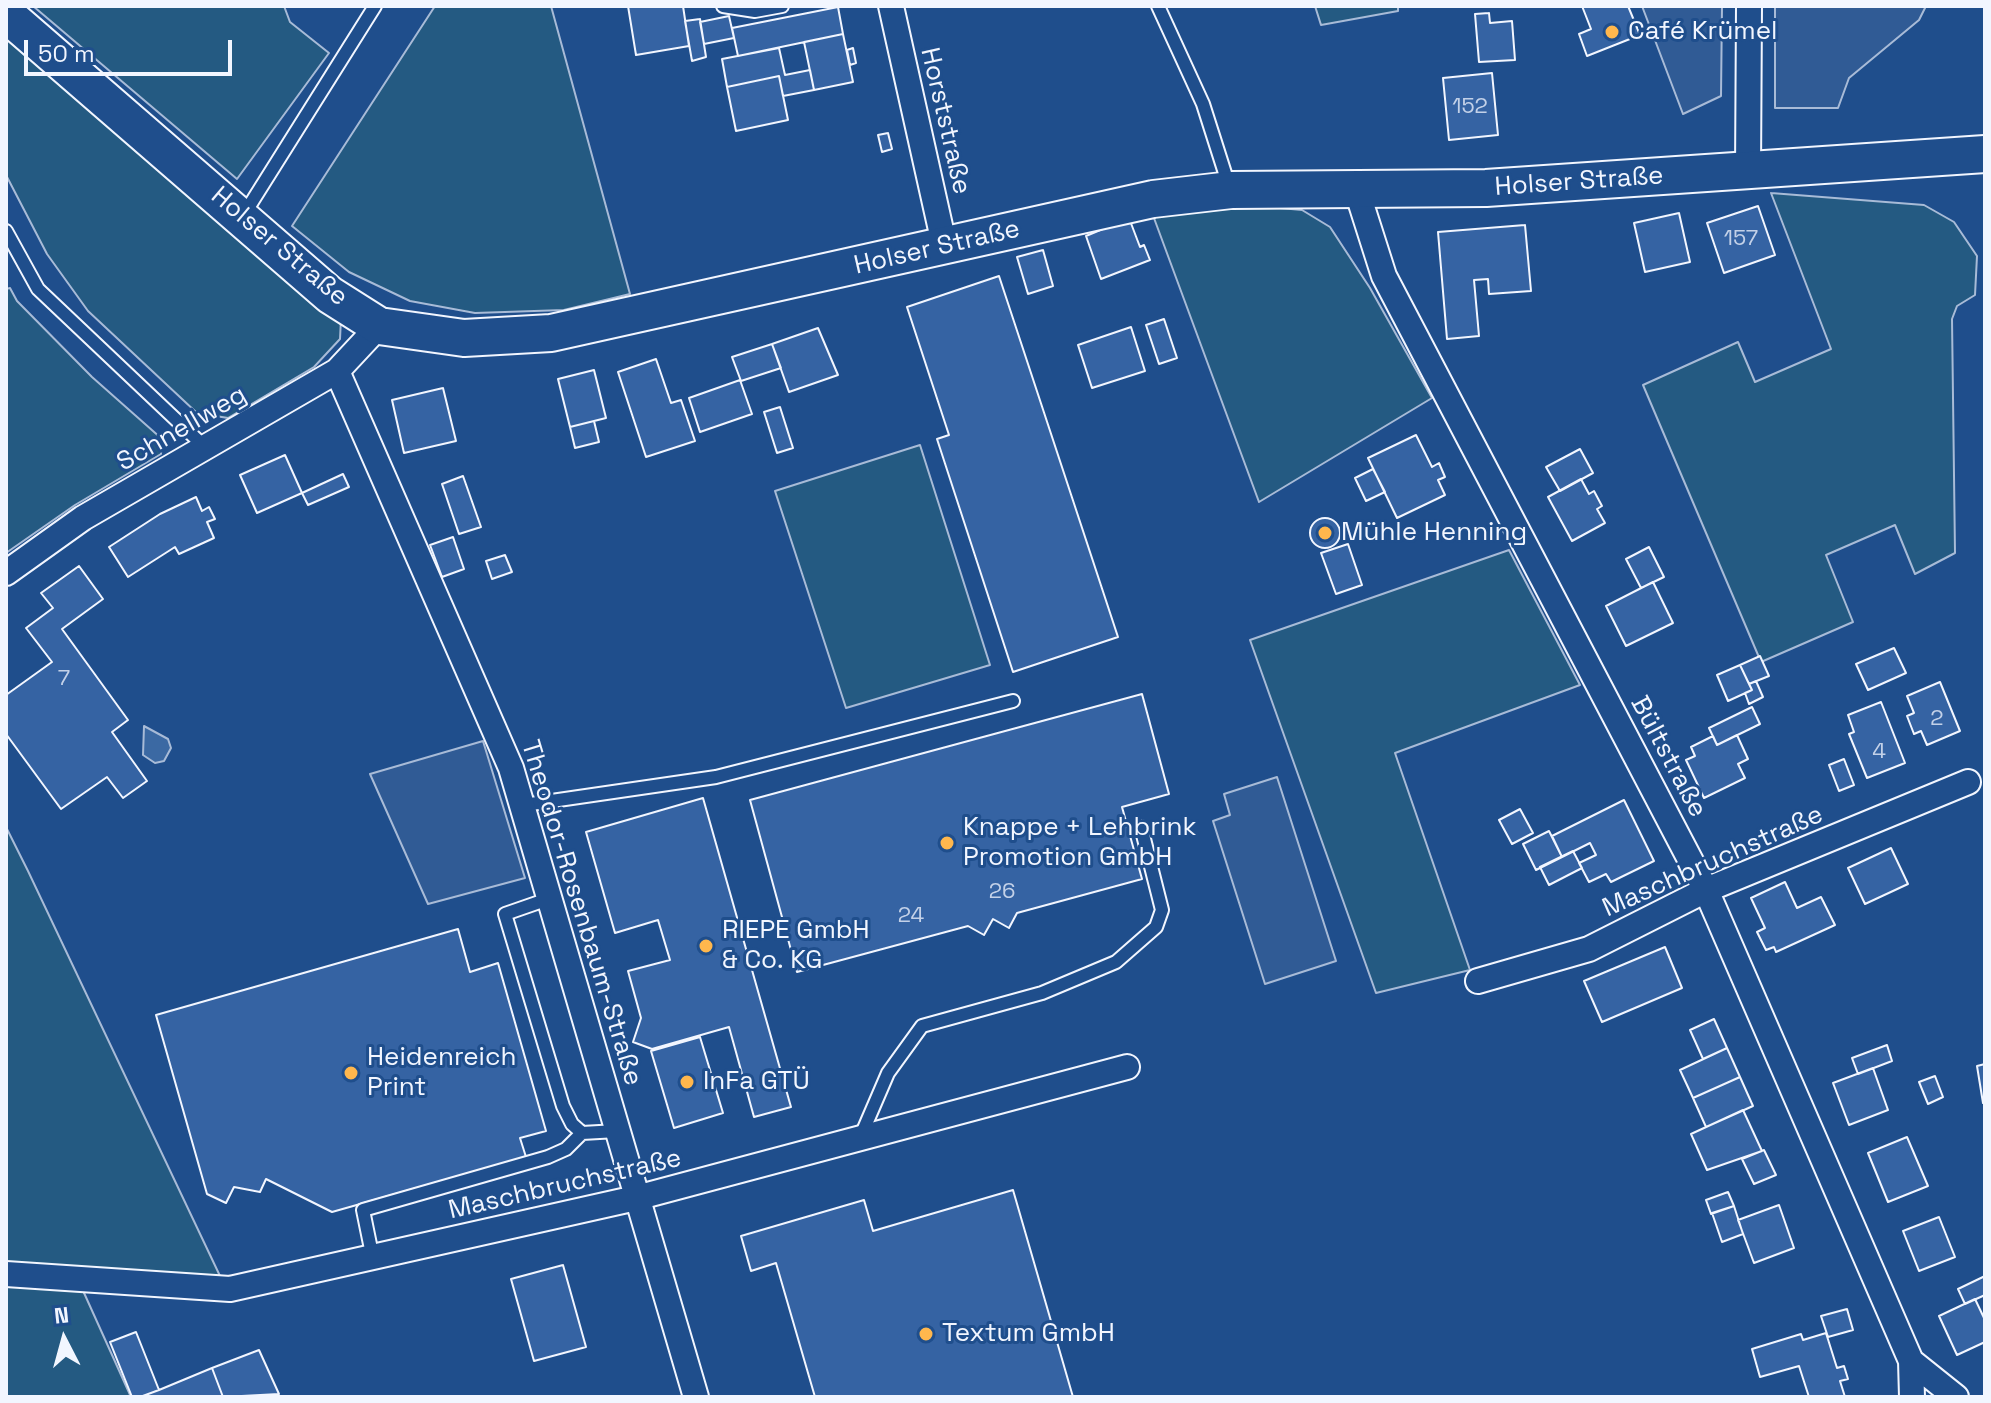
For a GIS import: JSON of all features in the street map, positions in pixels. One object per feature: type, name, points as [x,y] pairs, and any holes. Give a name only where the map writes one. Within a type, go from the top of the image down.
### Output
[{"type":"main road","name":"Holser Straße","points":[[6,14],[243,216],[330,295],[379,326],[464,338],[551,333],[945,248],[1153,199],[1231,190],[1486,188],[1985,154]]},
{"type":"street","name":"Horststraße","points":[[891,6],[945,248]]},
{"type":"street","points":[[1748,172],[1749,6]]},
{"type":"street","name":"Bültstraße","points":[[1356,188],[1384,276],[1706,890],[1911,1361],[1912,1397]]},
{"type":"street","name":"Schnellweg","points":[[6,573],[83,518],[337,371],[379,326]]},
{"type":"street","name":"Theodor-Rosenbaum-Straße","points":[[337,371],[511,768],[524,805],[696,1397]]},
{"type":"street","name":"Maschbruchstraße","points":[[1478,981],[1589,949],[1706,890],[1968,782]]},
{"type":"street","name":"Maschbruchstraße","points":[[6,1274],[230,1289],[636,1198],[1127,1067]]},
{"type":"street","name":"Bültstraße","points":[[1911,1361],[1956,1397]]},
{"type":"lane","points":[[243,216],[375,6]]},
{"type":"lane","points":[[723,6],[755,11],[782,6]]},
{"type":"lane","points":[[1158,6],[1203,104],[1231,190]]},
{"type":"lane","points":[[6,231],[38,289],[207,449]]},
{"type":"lane","points":[[524,805],[716,777],[1013,701]]},
{"type":"lane","points":[[858,1140],[888,1073],[922,1026],[1042,993],[1116,962],[1156,927],[1162,910],[1141,827]]},
{"type":"lane","points":[[551,898],[505,914],[563,1106],[572,1124],[582,1133]]},
{"type":"lane","points":[[373,1259],[363,1210],[548,1157],[566,1149],[582,1133],[617,1131]]},
{"type":"shaded area","points":[[33,6],[284,6],[290,22],[329,53],[237,179]]},
{"type":"shaded area","points":[[435,6],[551,6],[630,294],[564,310],[475,313],[410,301],[349,272],[292,226]]},
{"type":"shaded area","points":[[1315,6],[1398,6],[1398,11],[1321,25]]},
{"type":"shaded area","points":[[1642,6],[1722,6],[1721,96],[1683,114]]},
{"type":"shaded area","points":[[1775,6],[1926,6],[1919,20],[1849,78],[1838,108],[1775,108]]},
{"type":"shaded area","points":[[6,38],[341,318],[340,339],[314,367],[228,418],[197,413],[88,311],[47,254],[6,175]]},
{"type":"shaded area","points":[[1771,193],[1924,205],[1954,222],[1977,256],[1975,295],[1957,306],[1952,319],[1955,553],[1915,574],[1895,525],[1826,555],[1853,622],[1761,662],[1643,385],[1738,342],[1755,382],[1831,349]]},
{"type":"shaded area","points":[[1247,205],[1302,210],[1330,227],[1370,288],[1432,398],[1259,502],[1151,210]]},
{"type":"shaded area","points":[[10,288],[17,301],[92,377],[162,439],[161,454],[75,505],[6,553],[6,289]]},
{"type":"shaded area","points":[[920,445],[990,665],[846,708],[775,491]]},
{"type":"shaded area","points":[[1509,550],[1580,685],[1395,753],[1470,970],[1376,993],[1250,640]]},
{"type":"shaded area","points":[[144,726],[168,739],[171,748],[164,761],[155,763],[143,755]]},
{"type":"shaded area","points":[[483,741],[525,878],[428,904],[370,774]]},
{"type":"shaded area","points":[[1277,777],[1336,961],[1265,984],[1213,821],[1230,815],[1224,794]]},
{"type":"shaded area","points":[[6,827],[28,871],[220,1276],[6,1264]]},
{"type":"shaded area","points":[[6,1282],[80,1284],[131,1397],[6,1397]]},
{"type":"building","points":[[628,6],[683,6],[689,46],[636,55]]},
{"type":"building","name":"Café Krümel","points":[[1582,6],[1628,6],[1640,35],[1587,56],[1579,34],[1591,29]]},
{"type":"building","points":[[838,7],[843,34],[738,56],[732,28]]},
{"type":"building","points":[[1489,13],[1490,23],[1512,21],[1515,60],[1479,62],[1475,14]]},
{"type":"building","points":[[729,16],[734,38],[704,44],[700,22]]},
{"type":"building","points":[[700,19],[706,57],[692,61],[685,21]]},
{"type":"building","points":[[843,34],[853,82],[814,90],[804,42]]},
{"type":"building","points":[[779,48],[785,75],[810,70],[814,90],[783,96],[779,76],[727,87],[722,59]]},
{"type":"building","points":[[853,48],[856,63],[850,65],[847,50]]},
{"type":"building","points":[[1492,73],[1498,135],[1449,140],[1443,78]]},
{"type":"building","points":[[779,76],[788,120],[736,131],[727,87]]},
{"type":"building","points":[[888,133],[892,149],[882,152],[878,135]]},
{"type":"building","points":[[1758,206],[1775,255],[1724,273],[1707,223]]},
{"type":"building","points":[[1679,213],[1690,262],[1645,272],[1634,223]]},
{"type":"building","points":[[1129,218],[1140,247],[1144,245],[1150,260],[1101,279],[1086,236]]},
{"type":"building","points":[[1525,225],[1531,291],[1489,294],[1488,279],[1474,280],[1479,336],[1447,339],[1438,232]]},
{"type":"building","points":[[1043,250],[1053,286],[1028,294],[1017,257]]},
{"type":"building","points":[[999,276],[1118,637],[1013,672],[937,439],[949,435],[907,307]]},
{"type":"building","points":[[1164,319],[1177,358],[1159,364],[1146,325]]},
{"type":"building","points":[[1131,327],[1145,371],[1092,388],[1078,345]]},
{"type":"building","points":[[818,328],[838,375],[789,392],[772,344]]},
{"type":"building","points":[[772,344],[781,368],[741,381],[732,357]]},
{"type":"building","points":[[656,359],[671,403],[681,400],[695,441],[646,457],[618,372]]},
{"type":"building","points":[[594,370],[606,418],[570,427],[558,379]]},
{"type":"building","points":[[740,380],[752,414],[700,432],[689,398]]},
{"type":"building","points":[[443,388],[456,441],[404,453],[392,400]]},
{"type":"building","points":[[780,407],[793,448],[777,453],[764,412]]},
{"type":"building","points":[[594,421],[599,442],[575,448],[570,427]]},
{"type":"building","points":[[1416,435],[1432,467],[1439,463],[1445,477],[1438,480],[1445,495],[1397,518],[1368,458]]},
{"type":"building","points":[[1580,449],[1593,473],[1560,491],[1546,467]]},
{"type":"building","points":[[285,455],[302,493],[257,513],[240,475]]},
{"type":"building","points":[[1373,469],[1385,492],[1366,501],[1355,478]]},
{"type":"building","points":[[343,474],[349,487],[308,505],[302,493]]},
{"type":"building","points":[[463,476],[481,527],[459,534],[442,484]]},
{"type":"building","points":[[1581,479],[1589,494],[1594,491],[1602,506],[1597,509],[1605,523],[1572,541],[1548,497]]},
{"type":"building","points":[[196,497],[202,511],[209,507],[215,519],[207,522],[214,538],[179,554],[175,547],[128,577],[109,547],[160,514]]},
{"type":"building","name":"Mühle Henning","points":[[1325,518],[1336,522],[1340,533],[1336,544],[1325,548],[1314,544],[1310,533],[1314,522]]},
{"type":"building","points":[[453,537],[464,569],[442,577],[430,545]]},
{"type":"building","points":[[1348,544],[1362,585],[1336,594],[1321,553]]},
{"type":"building","points":[[1649,547],[1664,577],[1641,588],[1626,559]]},
{"type":"building","points":[[505,555],[512,572],[492,579],[486,561]]},
{"type":"building","points":[[79,566],[103,599],[62,629],[128,720],[112,732],[147,781],[123,798],[107,777],[61,809],[6,734],[6,695],[52,662],[26,628],[53,608],[41,593]]},
{"type":"building","points":[[1653,582],[1673,623],[1626,646],[1606,606]]},
{"type":"building","points":[[1894,648],[1906,673],[1868,690],[1856,664]]},
{"type":"building","points":[[1760,656],[1769,676],[1749,684],[1740,665]]},
{"type":"building","points":[[1740,665],[1752,690],[1728,701],[1717,675]]},
{"type":"building","points":[[1756,681],[1763,697],[1749,704],[1745,693],[1752,690],[1749,684]]},
{"type":"building","points":[[1940,682],[1960,731],[1927,745],[1921,731],[1914,734],[1907,716],[1914,713],[1907,696]]},
{"type":"building","name":"Knappe + Lehbrink Promotion GmbH","points":[[1142,694],[1169,794],[1122,807],[1142,879],[1017,913],[1009,928],[993,919],[984,935],[968,926],[797,972],[750,800]]},
{"type":"building","points":[[1881,702],[1905,763],[1867,778],[1849,734],[1854,732],[1848,715]]},
{"type":"building","points":[[1752,707],[1760,724],[1717,745],[1709,728]]},
{"type":"building","points":[[1737,735],[1748,759],[1738,764],[1745,778],[1704,798],[1686,760],[1695,756],[1691,747],[1713,736],[1717,745]]},
{"type":"building","points":[[1844,759],[1854,785],[1839,791],[1829,765]]},
{"type":"building","name":"RIEPE GmbH & Co. KG","points":[[703,798],[791,1107],[754,1117],[729,1027],[652,1049],[633,1042],[641,1018],[628,971],[670,960],[658,920],[615,933],[586,832]]},
{"type":"building","points":[[1624,800],[1654,861],[1611,882],[1606,874],[1589,882],[1579,863],[1596,855],[1590,843],[1562,857],[1552,836]]},
{"type":"building","points":[[1520,809],[1533,833],[1512,844],[1499,820]]},
{"type":"building","points":[[1549,831],[1562,857],[1536,870],[1523,844]]},
{"type":"building","points":[[1891,848],[1908,884],[1865,904],[1848,868]]},
{"type":"building","points":[[1573,851],[1582,868],[1549,885],[1540,867]]},
{"type":"building","points":[[1785,882],[1797,908],[1821,897],[1835,925],[1776,952],[1774,947],[1766,950],[1757,932],[1765,928],[1751,898]]},
{"type":"building","name":"Heidenreich Print","points":[[458,929],[470,972],[498,963],[546,1131],[520,1138],[526,1157],[332,1212],[266,1179],[260,1192],[234,1187],[226,1203],[207,1194],[156,1015]]},
{"type":"building","points":[[1665,947],[1682,988],[1602,1022],[1584,981]]},
{"type":"building","points":[[1714,1019],[1727,1048],[1703,1059],[1690,1030]]},
{"type":"building","name":"InFa GTÜ","points":[[700,1037],[723,1113],[674,1128],[651,1051]]},
{"type":"building","points":[[1887,1045],[1892,1061],[1858,1074],[1852,1058]]},
{"type":"building","points":[[1727,1048],[1740,1077],[1693,1098],[1680,1070]]},
{"type":"building","points":[[1985,1064],[1985,1103],[1983,1103],[1977,1066]]},
{"type":"building","points":[[1873,1068],[1888,1110],[1849,1125],[1833,1083]]},
{"type":"building","points":[[1935,1076],[1943,1097],[1928,1104],[1919,1082]]},
{"type":"building","points":[[1740,1077],[1753,1106],[1706,1127],[1693,1098]]},
{"type":"building","points":[[1743,1110],[1762,1151],[1707,1170],[1691,1134]]},
{"type":"building","points":[[1907,1137],[1928,1186],[1888,1202],[1868,1153]]},
{"type":"building","points":[[1764,1150],[1776,1175],[1754,1184],[1742,1159]]},
{"type":"building","name":"Textum GmbH","points":[[1013,1190],[1073,1397],[815,1397],[776,1263],[751,1271],[741,1236],[864,1200],[873,1231]]},
{"type":"building","points":[[1728,1192],[1734,1206],[1711,1214],[1706,1200]]},
{"type":"building","points":[[1779,1205],[1794,1248],[1754,1263],[1738,1220]]},
{"type":"building","points":[[1734,1206],[1743,1234],[1722,1242],[1712,1213]]},
{"type":"building","points":[[1939,1217],[1955,1257],[1919,1271],[1903,1231]]},
{"type":"building","points":[[563,1265],[586,1347],[534,1361],[511,1279]]},
{"type":"building","points":[[1985,1276],[1985,1295],[1965,1304],[1958,1289]]},
{"type":"building","points":[[1975,1299],[1985,1320],[1985,1342],[1957,1355],[1939,1316]]},
{"type":"building","points":[[1847,1309],[1853,1330],[1828,1337],[1821,1316]]},
{"type":"building","points":[[136,1332],[159,1390],[132,1397],[110,1342]]},
{"type":"building","points":[[1826,1333],[1837,1368],[1844,1366],[1848,1379],[1840,1381],[1845,1397],[1809,1397],[1799,1366],[1760,1377],[1752,1349],[1801,1334],[1803,1340]]},
{"type":"building","points":[[259,1350],[279,1394],[223,1397],[212,1368]]},
{"type":"building","points":[[212,1368],[223,1397],[140,1397],[159,1390]]},
{"type":"place","name":"Café Krümel","points":[[1612,32]]},
{"type":"place","name":"Mühle Henning","points":[[1325,533]]},
{"type":"place","name":"Knappe + Lehbrink Promotion GmbH","points":[[947,843]]},
{"type":"place","name":"RIEPE GmbH & Co. KG","points":[[706,946]]},
{"type":"place","name":"Heidenreich Print","points":[[351,1073]]},
{"type":"place","name":"InFa GTÜ","points":[[687,1082]]},
{"type":"place","name":"Textum GmbH","points":[[926,1334]]}]
